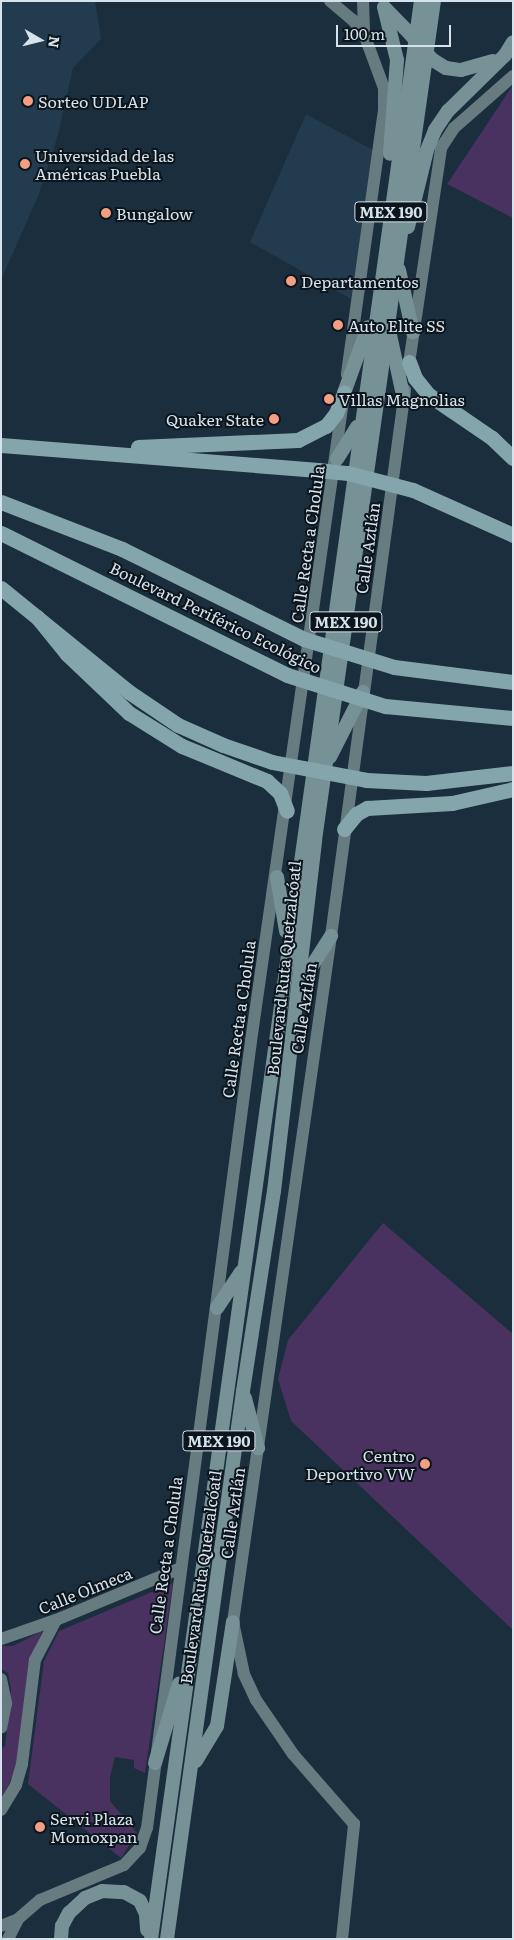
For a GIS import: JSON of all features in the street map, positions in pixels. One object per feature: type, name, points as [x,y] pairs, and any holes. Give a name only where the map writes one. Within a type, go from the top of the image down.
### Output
[{"type":"highway","points":[[409,362],[415,378],[429,395],[492,438],[513,458]]},
{"type":"highway","points":[[54,450],[298,440],[326,426],[336,413],[344,393]]},
{"type":"highway","points":[[3,446],[318,470],[348,474],[413,490],[513,535]]},
{"type":"highway","name":"Boulevard Periférico Ecológico","points":[[1,502],[122,548],[304,639],[394,666],[513,682]]},
{"type":"highway","name":"Boulevard Periférico Ecológico","points":[[1,533],[287,676],[385,706],[513,718]]},
{"type":"highway","points":[[1,588],[129,692],[178,725],[222,746],[272,762],[366,780],[426,783],[513,773]]},
{"type":"highway","points":[[37,617],[67,654],[128,713],[182,746],[267,780],[280,793],[286,811]]},
{"type":"highway","points":[[344,829],[356,814],[367,808],[452,803],[513,789]]},
{"type":"main road","points":[[330,1],[353,20],[364,34]]},
{"type":"main road","points":[[363,1],[364,34]]},
{"type":"main road","name":"MEX 190","points":[[149,1939],[192,1643],[360,422],[421,1]]},
{"type":"main road","name":"Boulevard Ruta Quetzalcóatl","points":[[167,1939],[243,1391],[274,1191],[325,766],[434,1]]},
{"type":"main road","points":[[381,4],[397,60],[390,158],[392,202]]},
{"type":"main road","points":[[381,4],[433,60],[446,68],[469,70],[505,55]]},
{"type":"main road","name":"Calle Recta a Cholula","points":[[4,1938],[18,1919],[40,1900],[124,1865],[140,1848],[147,1828],[251,1041],[277,877],[337,459],[344,393],[384,110],[380,71],[364,34]]},
{"type":"main road","points":[[399,244],[413,214],[427,150],[435,130],[461,96],[505,55],[513,42]]},
{"type":"main road","name":"Calle Aztlán","points":[[342,1939],[354,1824],[293,1754],[256,1700],[244,1674],[233,1622],[317,1017],[332,936],[344,829],[387,539],[413,332],[441,148],[454,128],[513,76]]},
{"type":"main road","points":[[397,259],[413,332]]},
{"type":"main road","points":[[344,393],[378,298]]},
{"type":"main road","points":[[388,324],[404,400]]},
{"type":"main road","points":[[337,459],[360,422]]},
{"type":"main road","points":[[325,766],[363,692]]},
{"type":"main road","points":[[277,877],[288,944]]},
{"type":"main road","points":[[299,985],[332,936]]},
{"type":"main road","points":[[217,1308],[243,1270]]},
{"type":"main road","points":[[243,1391],[258,1448]]},
{"type":"main road","name":"Calle Olmeca","points":[[1,1639],[56,1620],[181,1568]]},
{"type":"main road","points":[[1,1810],[16,1785],[22,1764],[34,1660],[56,1620]]},
{"type":"main road","points":[[192,1768],[217,1726],[233,1622]]},
{"type":"main road","points":[[155,1764],[192,1643]]},
{"type":"main road","points":[[1,1678],[6,1703],[1,1728]]},
{"type":"main road","points":[[61,1939],[62,1926],[73,1907],[91,1894],[112,1890],[124,1892],[140,1901],[146,1914],[149,1939]]},
{"type":"main road","points":[[1,1926],[18,1919]]},
{"type":"shaded area","name":"Universidad de las Américas Puebla","points":[[1,1],[95,1],[101,39],[73,68],[58,135],[39,194],[1,280]]},
{"type":"shaded area","points":[[513,85],[513,218],[447,184]]},
{"type":"shaded area","points":[[306,114],[373,150],[351,299],[250,242]]},
{"type":"shaded area","name":"Centro Deportivo VW","points":[[383,1223],[513,1334],[513,1630],[291,1421],[278,1379],[288,1340]]},
{"type":"shaded area","points":[[173,1583],[145,1773],[134,1768],[134,1760],[115,1757],[110,1777],[110,1801],[137,1833],[121,1858],[28,1784],[44,1661],[59,1631]]},
{"type":"shaded area","points":[[42,1631],[32,1657],[20,1762],[1,1799],[1,1749],[5,1746],[11,1689],[8,1673],[1,1669],[1,1646],[13,1646]]},
{"type":"place","name":"Sorteo UDLAP","points":[[28,101]]},
{"type":"place","name":"Universidad de las Américas Puebla","points":[[25,164]]},
{"type":"place","name":"Bungalow","points":[[106,213]]},
{"type":"place","name":"Departamentos","points":[[291,281]]},
{"type":"place","name":"Auto Elite SS","points":[[338,325]]},
{"type":"place","name":"Villas Magnolias","points":[[329,399]]},
{"type":"place","name":"Quaker State","points":[[274,419]]},
{"type":"place","name":"Centro Deportivo VW","points":[[425,1464]]},
{"type":"place","name":"Servi Plaza Momoxpan","points":[[40,1827]]}]
